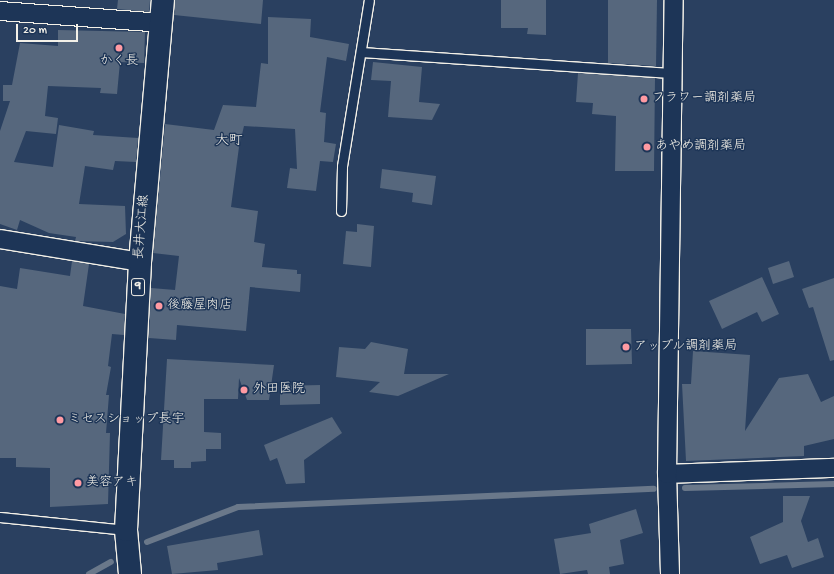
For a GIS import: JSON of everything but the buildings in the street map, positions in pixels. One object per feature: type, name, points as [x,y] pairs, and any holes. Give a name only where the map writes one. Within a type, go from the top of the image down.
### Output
[{"type":"main road","name":"長井大江線","points":[[130,574],[126,530],[140,262],[163,0]]},
{"type":"street","points":[[670,574],[667,474],[674,0]]},
{"type":"street","points":[[0,12],[162,23]]},
{"type":"street","points":[[0,240],[140,262]]},
{"type":"street","points":[[667,474],[834,468]]},
{"type":"lane","points":[[341,211],[342,166],[362,52],[369,0]]},
{"type":"lane","points":[[362,52],[673,73]]},
{"type":"lane","points":[[0,518],[126,530]]},
{"type":"waterway","points":[[685,488],[834,484]]},
{"type":"waterway","points":[[147,542],[238,507],[654,489]]},
{"type":"waterway","points":[[89,574],[111,562]]},
{"type":"place","name":"かく長","points":[[119,48]]},
{"type":"place","name":"フラワー調剤薬局","points":[[644,99]]},
{"type":"place","name":"あやめ調剤薬局","points":[[647,147]]},
{"type":"place","name":"後藤屋肉店","points":[[159,306]]},
{"type":"place","name":"アップル調剤薬局","points":[[626,347]]},
{"type":"place","name":"外田医院","points":[[244,390]]},
{"type":"place","name":"ミセスショップ長宇","points":[[60,420]]},
{"type":"place","name":"美容アキ","points":[[78,483]]},
{"type":"district","name":"大町","points":[[229,142]]}]
